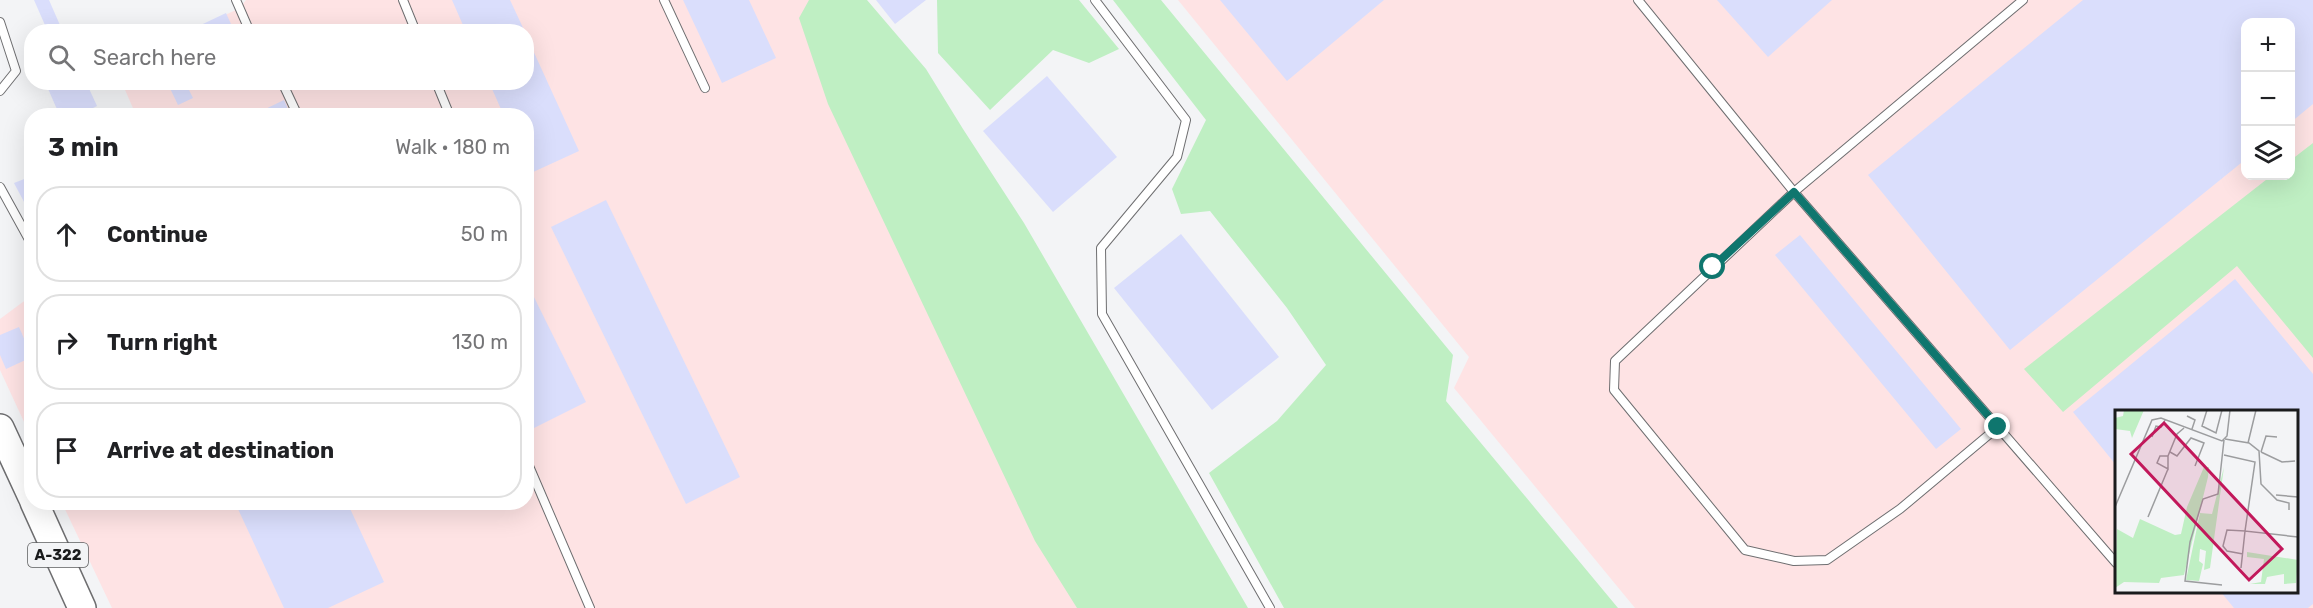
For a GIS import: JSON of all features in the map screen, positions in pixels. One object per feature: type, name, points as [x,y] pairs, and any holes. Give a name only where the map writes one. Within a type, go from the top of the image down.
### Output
[{"type":"highway","points":[[0,428],[24,480]]},
{"type":"highway","name":"А-322","points":[[38,510],[82,608]]},
{"type":"lane","points":[[236,0],[246,24]]},
{"type":"lane","points":[[403,0],[413,24]]},
{"type":"lane","points":[[664,0],[705,88]]},
{"type":"lane","points":[[1095,0],[1186,120],[1177,157],[1101,248],[1102,314],[1270,608]]},
{"type":"lane","points":[[1638,0],[1794,192],[2115,562]]},
{"type":"lane","points":[[1998,427],[1900,509],[1827,560],[1794,561],[1746,550],[1614,390],[1615,361],[1794,192],[2023,0]]},
{"type":"lane","points":[[0,22],[16,71],[0,91]]},
{"type":"lane","points":[[286,90],[294,108]]},
{"type":"lane","points":[[439,90],[447,108]]},
{"type":"lane","points":[[0,187],[24,230]]},
{"type":"lane","points":[[534,478],[590,608]]},
{"type":"shaded area","points":[[246,0],[817,0],[1105,608],[112,608],[65,510],[534,510],[534,108],[133,108],[125,90],[534,90],[534,24],[206,24],[240,8]]},
{"type":"shaded area","points":[[1178,0],[2313,0],[2313,608],[1635,608],[1454,388],[1469,357]]},
{"type":"shaded area","points":[[24,301],[24,422],[0,370],[0,319]]},
{"type":"green space","points":[[809,0],[867,0],[926,69],[1024,223],[1248,608],[1077,608],[1035,541],[828,104],[799,18]]},
{"type":"green space","points":[[937,0],[1079,0],[1119,49],[1089,63],[1053,50],[990,110],[938,53]]},
{"type":"green space","points":[[1113,0],[1161,0],[1453,355],[1446,401],[1618,608],[1284,608],[1209,473],[1277,421],[1326,365],[1287,308],[1210,211],[1181,214],[1172,189],[1206,120]]},
{"type":"green space","points":[[2313,143],[2313,358],[2237,266],[2063,412],[2024,369],[2266,180],[2295,180],[2295,157]]},
{"type":"building","points":[[34,0],[49,0],[60,24],[44,24]]},
{"type":"building","points":[[452,0],[510,0],[521,24],[462,24]]},
{"type":"building","points":[[683,0],[749,0],[776,58],[722,83]]},
{"type":"building","points":[[876,0],[926,0],[895,24]]},
{"type":"building","points":[[1220,0],[1384,0],[1287,81]]},
{"type":"building","points":[[1717,0],[1832,0],[1768,57]]},
{"type":"building","points":[[2083,0],[2313,0],[2313,104],[2295,119],[2295,18],[2241,18],[2241,163],[2010,350],[1868,175]]},
{"type":"building","points":[[226,13],[231,24],[203,24]]},
{"type":"building","points":[[534,53],[579,151],[534,172],[534,108],[500,108],[493,90],[534,90]]},
{"type":"building","points":[[1047,76],[1117,157],[1053,212],[983,131]]},
{"type":"building","points":[[49,90],[90,90],[97,106],[93,108],[56,108]]},
{"type":"building","points":[[171,90],[189,90],[193,98],[178,105]]},
{"type":"building","points":[[284,100],[288,108],[268,108]]},
{"type":"building","points":[[24,179],[24,202],[14,183]]},
{"type":"building","points":[[606,200],[740,477],[686,504],[551,227]]},
{"type":"building","points":[[1181,234],[1279,357],[1212,410],[1114,288]]},
{"type":"building","points":[[1800,235],[1961,429],[1936,449],[1775,255]]},
{"type":"building","points":[[2235,279],[2313,374],[2313,604],[2308,608],[2234,608],[2222,593],[2298,593],[2298,410],[2115,410],[2115,464],[2073,412]]},
{"type":"building","points":[[534,297],[586,402],[534,428]]},
{"type":"building","points":[[19,327],[24,339],[24,361],[6,369],[0,355],[0,335]]},
{"type":"building","points":[[238,510],[351,510],[384,582],[328,608],[284,608]]},
{"type":"route","points":[[1713,267],[1794,192],[1998,427]]}]
